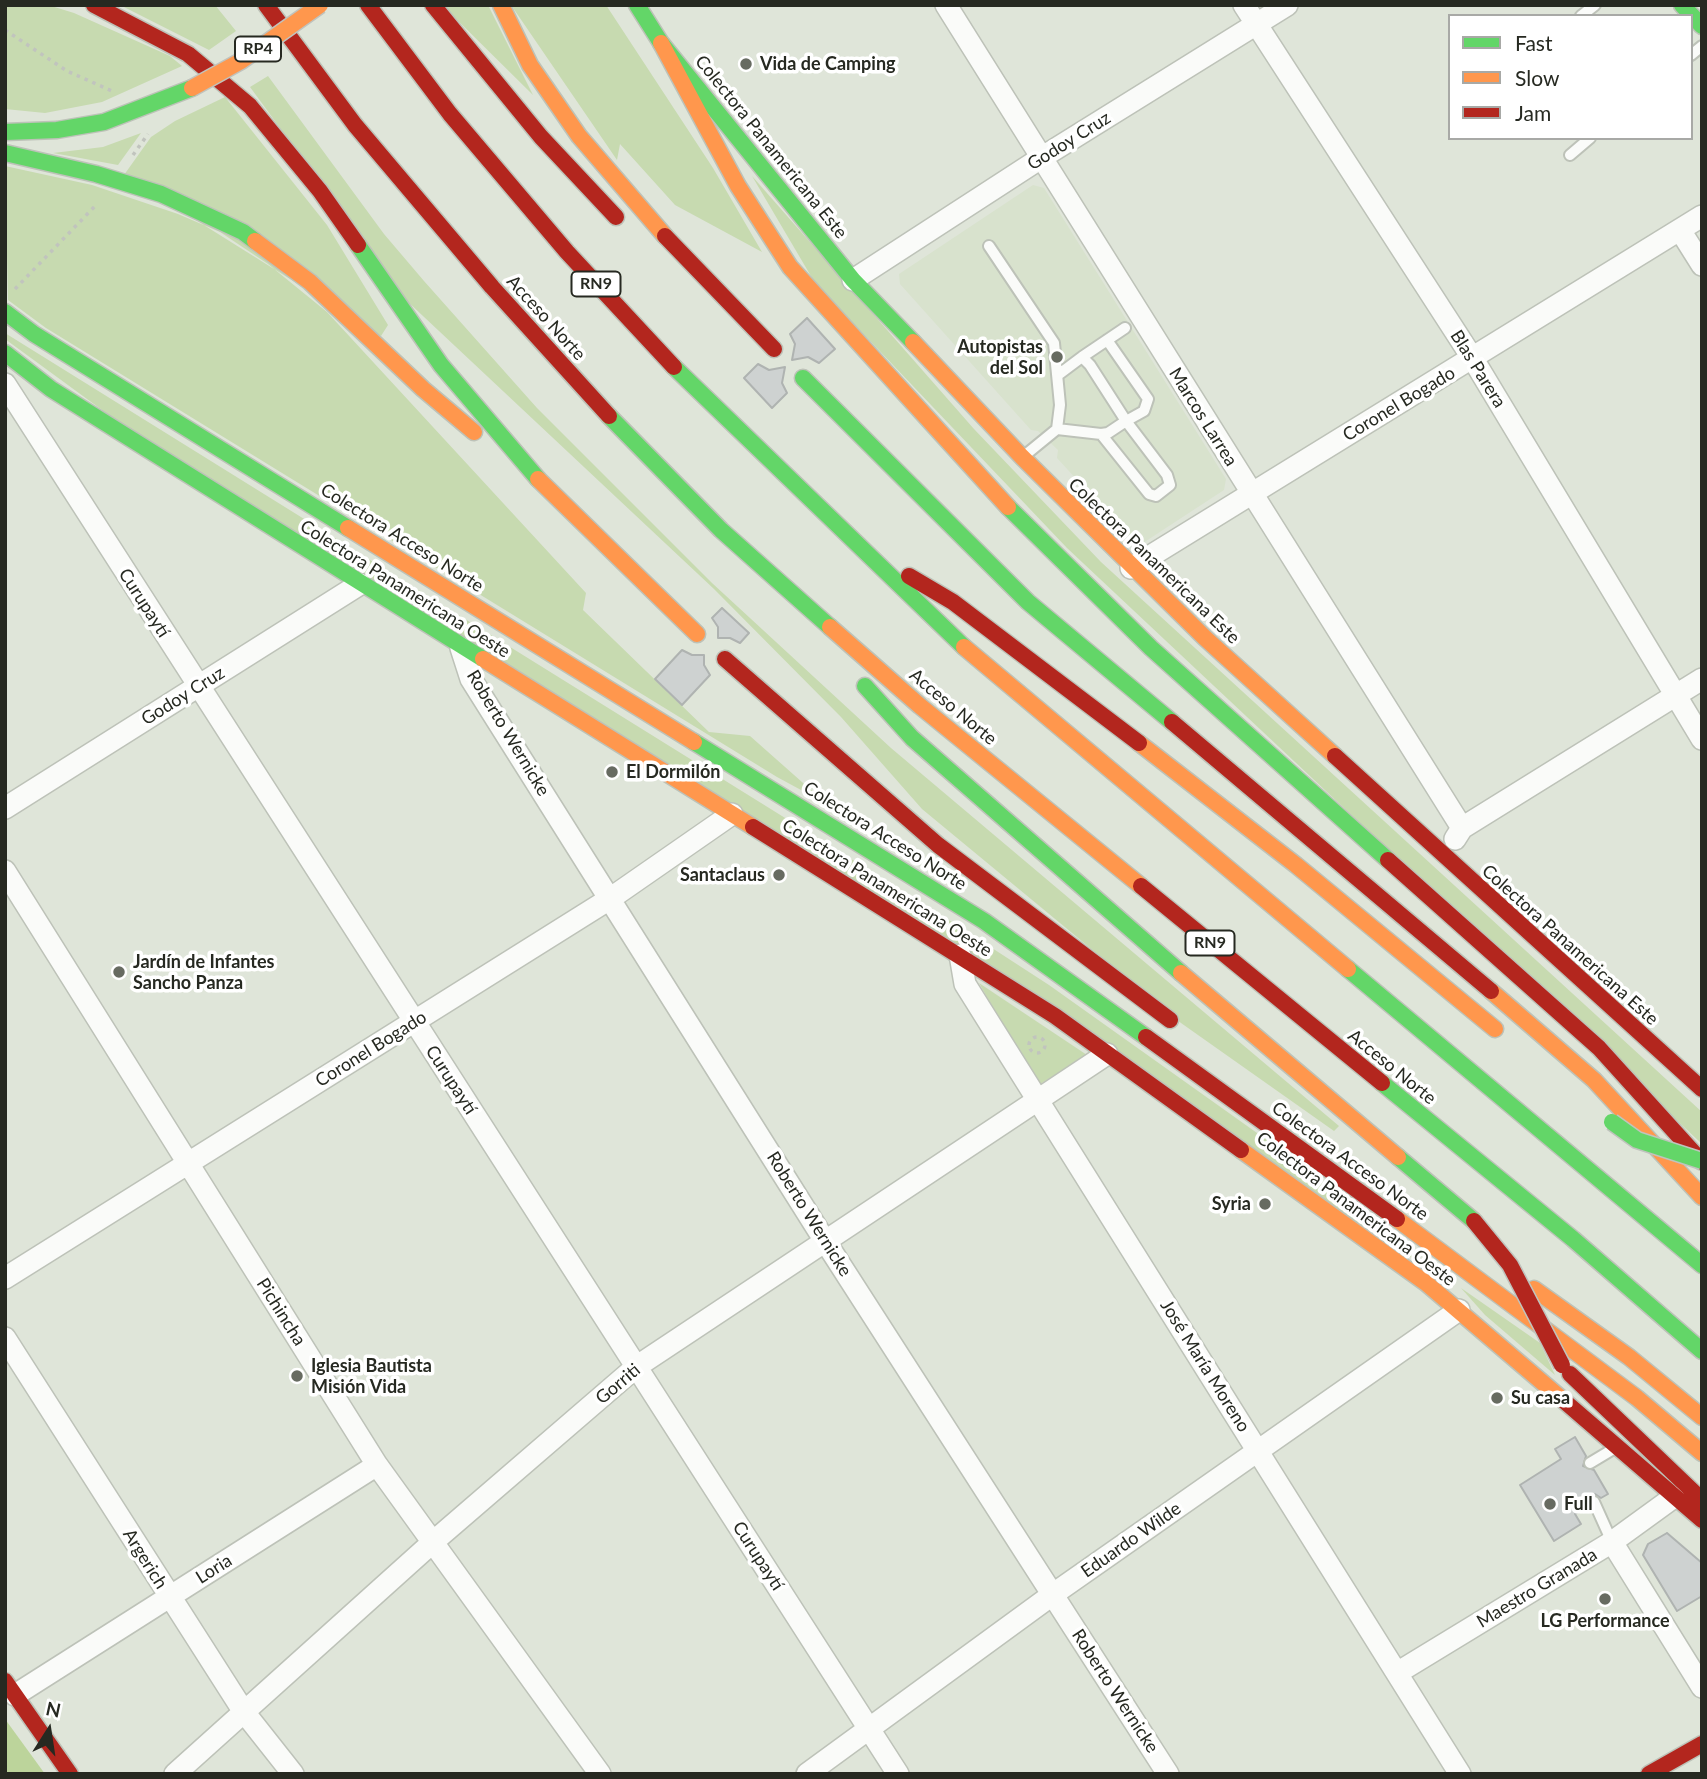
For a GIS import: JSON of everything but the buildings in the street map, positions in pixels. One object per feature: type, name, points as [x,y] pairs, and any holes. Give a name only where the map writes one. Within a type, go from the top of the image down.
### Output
[{"type":"main road","points":[[94,5],[188,54],[250,106],[320,191],[441,365],[547,490]]},
{"type":"main road","name":"Acceso Norte","points":[[266,5],[355,125],[492,287],[604,411],[721,530],[920,706],[1573,1239],[1702,1351]]},
{"type":"main road","name":"RP4","points":[[5,132],[57,130],[104,121],[192,88],[241,61],[320,5]]},
{"type":"main road","name":"RN9","points":[[368,5],[450,114],[567,253],[705,400],[938,625],[1702,1265]]},
{"type":"main road","points":[[433,5],[541,138],[626,227]]},
{"type":"main road","points":[[500,5],[530,65],[579,136],[774,349]]},
{"type":"main road","name":"Colectora Panamericana Este","points":[[637,5],[661,43],[853,280],[1131,568],[1444,857],[1702,1089]]},
{"type":"main road","points":[[661,43],[738,186],[790,267],[1012,511],[1151,648],[1600,1048],[1702,1162]]},
{"type":"main road","points":[[5,153],[96,174],[161,194],[212,215],[257,241],[330,299],[441,406],[547,490],[697,634]]},
{"type":"main road","points":[[668,263],[734,308]]},
{"type":"main road","name":"Colectora Acceso Norte","points":[[5,312],[34,334],[984,921],[1306,1151],[1637,1398],[1702,1453]]},
{"type":"main road","name":"Colectora Panamericana Oeste","points":[[5,353],[51,389],[461,648],[960,955],[1107,1054],[1269,1167],[1459,1310],[1702,1520]]},
{"type":"main road","points":[[803,379],[1028,602],[1351,871],[1594,1080],[1702,1197]]},
{"type":"main road","points":[[721,530],[830,649]]},
{"type":"main road","points":[[851,540],[953,602],[1049,674],[1296,865],[1507,1039]]},
{"type":"main road","points":[[725,659],[938,845],[1183,1029]]},
{"type":"main road","points":[[858,678],[923,747],[1203,993],[1474,1221],[1510,1265],[1562,1365],[1702,1500]]},
{"type":"main road","points":[[1607,1119],[1637,1140],[1702,1162]]},
{"type":"main road","points":[[1471,1244],[1629,1357],[1702,1417]]},
{"type":"main road","points":[[10,1688],[70,1774]]},
{"type":"main road","points":[[1649,1774],[1702,1744]]},
{"type":"street","name":"Marcos Larrea","points":[[946,5],[1462,828]]},
{"type":"street","name":"Blas Parera","points":[[1244,5],[1473,359],[1702,739]]},
{"type":"street","name":"Godoy Cruz","points":[[853,280],[1041,158],[1287,5]]},
{"type":"street","name":"Coronel Bogado","points":[[1131,568],[1702,216]]},
{"type":"street","points":[[1680,230],[1702,265]]},
{"type":"street","name":"Curupaytí","points":[[5,384],[898,1774]]},
{"type":"street","name":"Godoy Cruz","points":[[5,808],[360,584]]},
{"type":"street","name":"Roberto Wernicke","points":[[461,648],[471,679],[825,1241],[1168,1774]]},
{"type":"street","points":[[1444,857],[1462,828],[1702,679]]},
{"type":"street","name":"Coronel Bogado","points":[[5,1278],[611,898],[732,814]]},
{"type":"street","name":"Pichincha","points":[[5,871],[377,1465],[600,1774]]},
{"type":"street","name":"José María Moreno","points":[[960,955],[965,984],[1460,1774]]},
{"type":"street","name":"Gorriti","points":[[175,1774],[433,1542],[636,1367],[1107,1054]]},
{"type":"street","name":"Eduardo Wilde","points":[[807,1774],[1052,1595],[1459,1310]]},
{"type":"street","name":"Argerich","points":[[5,1338],[244,1713],[293,1774]]},
{"type":"street","name":"Loria","points":[[10,1688],[170,1597],[377,1465]]},
{"type":"street","name":"Maestro Granada","points":[[1397,1673],[1612,1542],[1674,1497]]},
{"type":"street","points":[[1612,1542],[1702,1687]]},
{"type":"lane","points":[[1570,155],[1588,140]]},
{"type":"lane","points":[[989,246],[1054,343],[1058,375],[1057,429]]},
{"type":"lane","points":[[1058,375],[1125,328]]},
{"type":"lane","points":[[1022,457],[1057,429],[1108,433],[1144,411],[1148,398],[1107,340]]},
{"type":"lane","points":[[1083,357],[1170,485],[1156,496],[1149,494],[1101,434]]},
{"type":"lane","points":[[1590,1463],[1617,1446]]},
{"type":"lane","points":[[1594,1502],[1612,1542]]},
{"type":"path","points":[[5,30],[67,71],[120,95]]},
{"type":"path","points":[[1037,1037],[1044,1040],[1045,1045],[1037,1053],[1030,1049],[1030,1044],[1037,1037]]},
{"type":"shaded area","name":"Autopistas del Sol","points":[[1033,185],[1044,188],[1226,479],[1224,490],[1143,543],[1133,541],[1057,458],[1058,450],[1038,431],[1031,430],[900,284],[899,274]]},
{"type":"green space","points":[[5,5],[48,5],[74,13],[170,56],[182,66],[102,102],[45,113],[5,109]]},
{"type":"green space","points":[[120,5],[215,5],[236,31],[209,50]]},
{"type":"green space","points":[[442,5],[488,5],[533,95]]},
{"type":"green space","points":[[511,5],[606,5],[713,168],[762,252],[675,205],[620,144],[617,160]]},
{"type":"green space","points":[[268,76],[384,234],[424,281],[537,408],[712,583],[891,748],[1339,1126],[1334,1131],[1181,1023],[922,809],[841,717],[714,589],[407,301],[250,87]]},
{"type":"green space","points":[[225,97],[327,225],[388,325],[381,336],[124,175],[151,137],[175,121]]},
{"type":"green space","points":[[141,133],[118,165],[53,153],[103,147]]},
{"type":"green space","points":[[5,166],[92,185],[178,214],[220,232],[268,264],[327,312],[586,593],[583,610],[709,732],[750,736],[811,790],[849,816],[777,777],[46,328],[8,300]]},
{"type":"green space","points":[[752,176],[974,429],[1101,562],[1702,1112],[1702,1144],[1067,548],[815,283]]},
{"type":"green space","points":[[5,333],[938,913],[1049,985],[1302,1165],[1348,1207],[1426,1267],[113,418],[5,339]]},
{"type":"green space","points":[[979,983],[1087,1055],[1037,1086]]},
{"type":"green space","points":[[1461,1288],[1540,1343],[1555,1375],[1485,1315]]},
{"type":"green space","points":[[5,1719],[45,1774],[5,1774]]},
{"type":"traffic: fast","points":[[637,5],[661,43],[853,280],[913,342]]},
{"type":"traffic: fast","points":[[1682,5],[1691,14]]},
{"type":"traffic: fast","points":[[1693,17],[1702,26]]},
{"type":"traffic: fast","points":[[5,132],[57,130],[104,122],[192,88]]},
{"type":"traffic: fast","points":[[5,153],[96,174],[161,194],[243,232],[255,241]]},
{"type":"traffic: fast","points":[[358,245],[441,365],[538,479]]},
{"type":"traffic: fast","points":[[5,312],[34,334],[348,528]]},
{"type":"traffic: fast","points":[[5,353],[51,389],[483,659]]},
{"type":"traffic: fast","points":[[674,367],[964,647]]},
{"type":"traffic: fast","points":[[803,378],[1028,602],[1172,722]]},
{"type":"traffic: fast","points":[[609,416],[721,530],[830,627]]},
{"type":"traffic: fast","points":[[1008,507],[1151,648],[1388,860]]},
{"type":"traffic: fast","points":[[865,686],[912,738],[1181,973]]},
{"type":"traffic: fast","points":[[694,742],[984,921],[1146,1037]]},
{"type":"traffic: fast","points":[[1348,969],[1702,1265]]},
{"type":"traffic: fast","points":[[1382,1083],[1573,1239],[1702,1351]]},
{"type":"traffic: fast","points":[[1612,1122],[1637,1140],[1702,1161]]},
{"type":"traffic: fast","points":[[1398,1157],[1474,1221]]},
{"type":"traffic: slow","points":[[192,88],[241,61],[320,5]]},
{"type":"traffic: slow","points":[[501,5],[530,65],[579,136],[665,236]]},
{"type":"traffic: slow","points":[[661,43],[738,186],[790,267],[1008,507]]},
{"type":"traffic: slow","points":[[255,241],[310,282],[423,389],[474,432]]},
{"type":"traffic: slow","points":[[913,342],[1022,457],[1205,638],[1335,756]]},
{"type":"traffic: slow","points":[[538,479],[697,634]]},
{"type":"traffic: slow","points":[[348,528],[694,742]]},
{"type":"traffic: slow","points":[[830,627],[920,706],[1141,886]]},
{"type":"traffic: slow","points":[[964,647],[1348,969]]},
{"type":"traffic: slow","points":[[483,659],[753,827]]},
{"type":"traffic: slow","points":[[1139,743],[1296,865],[1495,1029]]},
{"type":"traffic: slow","points":[[1181,973],[1398,1157]]},
{"type":"traffic: slow","points":[[1491,991],[1594,1080],[1702,1197]]},
{"type":"traffic: slow","points":[[1241,1150],[1426,1283],[1563,1400]]},
{"type":"traffic: slow","points":[[1397,1219],[1637,1398],[1702,1453]]},
{"type":"traffic: slow","points":[[1534,1289],[1629,1357],[1702,1417]]},
{"type":"traffic: jam","points":[[94,5],[188,54],[250,106],[320,191],[358,245]]},
{"type":"traffic: jam","points":[[266,5],[355,125],[492,287],[609,416]]},
{"type":"traffic: jam","points":[[368,5],[450,114],[567,252],[674,367]]},
{"type":"traffic: jam","points":[[433,5],[541,137],[616,217]]},
{"type":"traffic: jam","points":[[665,236],[774,349]]},
{"type":"traffic: jam","points":[[909,576],[953,602],[1139,743]]},
{"type":"traffic: jam","points":[[725,659],[938,845],[1170,1020]]},
{"type":"traffic: jam","points":[[1172,722],[1491,991]]},
{"type":"traffic: jam","points":[[1335,756],[1702,1089]]},
{"type":"traffic: jam","points":[[753,827],[1055,1016],[1241,1150]]},
{"type":"traffic: jam","points":[[1388,860],[1599,1048],[1702,1162]]},
{"type":"traffic: jam","points":[[1141,886],[1382,1083]]},
{"type":"traffic: jam","points":[[1146,1037],[1397,1219]]},
{"type":"traffic: jam","points":[[1474,1221],[1510,1265],[1562,1365]]},
{"type":"traffic: jam","points":[[1570,1374],[1702,1500]]},
{"type":"traffic: jam","points":[[1563,1400],[1702,1520]]},
{"type":"traffic: jam","points":[[5,1681],[70,1774]]},
{"type":"traffic: jam","points":[[1649,1774],[1702,1744]]},
{"type":"place","name":"Vida de Camping","points":[[746,64]]},
{"type":"place","name":"Autopistas del Sol","points":[[1057,357]]},
{"type":"place","name":"El Dormilón","points":[[612,772]]},
{"type":"place","name":"Santaclaus","points":[[779,875]]},
{"type":"place","name":"Jardín de Infantes Sancho Panza","points":[[119,972]]},
{"type":"place","name":"Syria","points":[[1265,1204]]},
{"type":"place","name":"Iglesia Bautista Misión Vida","points":[[297,1376]]},
{"type":"place","name":"Su casa","points":[[1497,1398]]},
{"type":"place","name":"Full","points":[[1550,1504]]},
{"type":"place","name":"LG Performance","points":[[1605,1599]]}]
